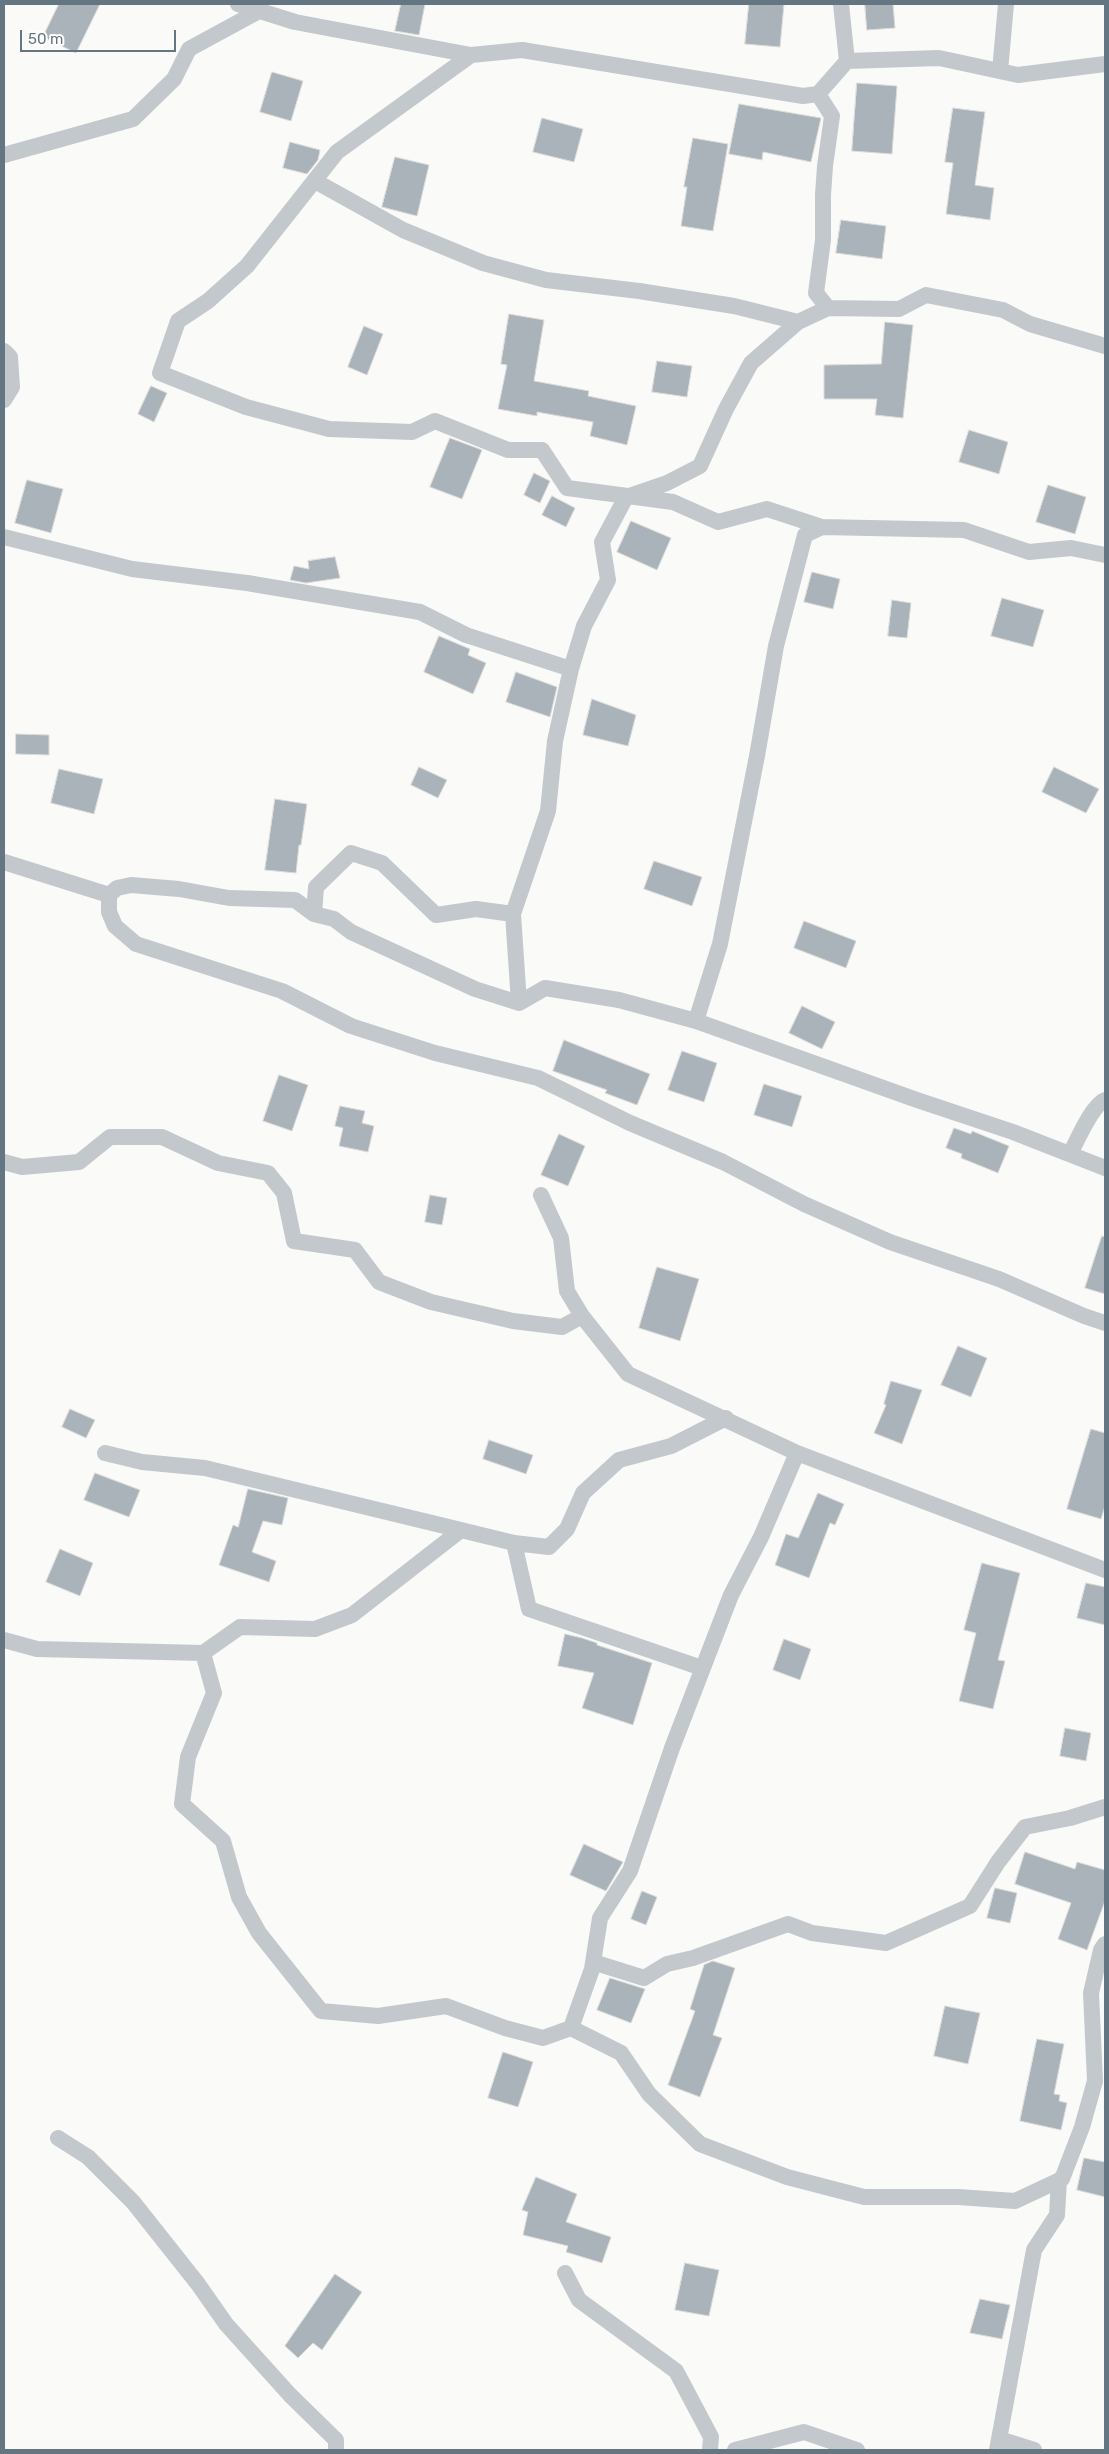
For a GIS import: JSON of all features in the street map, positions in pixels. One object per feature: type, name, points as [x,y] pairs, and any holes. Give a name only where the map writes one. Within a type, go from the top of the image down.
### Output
[{"type":"street","points":[[238,4],[295,22],[470,55],[522,50],[803,96],[818,94],[847,61],[939,58],[1018,75],[1105,64]]},
{"type":"street","points":[[841,4],[847,61]]},
{"type":"street","points":[[1000,71],[1006,4]]},
{"type":"street","points":[[4,155],[133,119],[174,79],[189,49],[260,11]]},
{"type":"street","points":[[470,55],[337,152],[248,266],[208,301],[178,321],[160,373],[246,406],[329,429],[412,432],[435,421],[508,450],[542,450],[567,488],[673,502],[718,522],[768,509],[822,527],[964,530],[1029,552],[1071,548],[1105,554]]},
{"type":"street","points":[[818,94],[832,116],[824,176],[824,240],[816,293],[828,308]]},
{"type":"street","points":[[315,181],[404,230],[483,263],[546,280],[639,291],[734,306],[798,322]]},
{"type":"street","points":[[519,1003],[513,914],[548,811],[555,741],[571,669],[584,626],[608,580],[602,542],[626,497],[667,483],[700,466],[726,409],[751,363],[798,322],[828,308],[899,309],[926,295],[1003,310],[1030,324],[1105,346]]},
{"type":"street","points":[[4,351],[10,357],[12,387],[4,400]]},
{"type":"street","points":[[696,1021],[720,944],[726,916],[776,646],[805,535],[822,527]]},
{"type":"street","points":[[4,537],[132,569],[247,583],[420,612],[466,635],[571,669]]},
{"type":"street","points":[[314,914],[316,887],[351,854],[382,863],[436,915],[476,909],[513,914]]},
{"type":"street","points":[[4,862],[109,895]]},
{"type":"street","points":[[109,895],[118,888],[130,885],[179,889],[229,898],[295,900],[314,914],[334,919],[351,932],[474,990],[519,1003],[545,988],[619,1000],[696,1021],[1105,1168]]},
{"type":"street","points":[[109,895],[109,912],[115,926],[136,944],[282,991],[351,1026],[435,1053],[538,1078],[630,1122],[723,1162],[804,1204],[890,1242],[999,1279],[1105,1324]]},
{"type":"street","points":[[1070,1154],[1086,1123],[1101,1102],[1105,1100]]},
{"type":"street","points":[[4,1162],[22,1167],[79,1162],[110,1138],[162,1137],[218,1163],[268,1173],[284,1193],[294,1241],[355,1250],[379,1282],[431,1302],[513,1321],[562,1327],[582,1316]]},
{"type":"street","points":[[541,1195],[561,1238],[567,1290],[582,1316],[628,1374],[726,1418],[797,1453],[1105,1570]]},
{"type":"street","points":[[105,1453],[142,1462],[205,1468],[514,1543],[548,1547],[567,1529],[583,1493],[619,1460],[672,1446],[726,1418]]},
{"type":"street","points":[[571,2028],[593,1962],[600,1918],[630,1871],[730,1595],[761,1537],[797,1453]]},
{"type":"street","points":[[4,1640],[37,1649],[203,1653],[240,1627],[316,1629],[352,1615],[461,1530]]},
{"type":"street","points":[[514,1543],[529,1609],[702,1668]]},
{"type":"street","points":[[203,1653],[214,1693],[188,1757],[182,1804],[223,1841],[239,1897],[259,1933],[321,2011],[378,2016],[446,2006],[505,2028],[543,2038],[571,2028],[621,2053],[649,2094],[700,2144],[787,2178],[864,2197],[958,2197],[1015,2201],[1062,2179],[1082,2127],[1095,2081],[1091,1993],[1101,1950],[1105,1944]]},
{"type":"street","points":[[593,1962],[644,1978],[667,1964],[693,1958],[788,1924],[812,1933],[886,1943],[970,1906],[998,1862],[1025,1827],[1070,1818],[1105,1807]]},
{"type":"street","points":[[58,2138],[88,2157],[133,2202],[198,2284],[226,2324],[290,2395],[336,2440],[336,2450]]},
{"type":"street","points":[[1034,2450],[998,2445],[1034,2250],[1057,2215],[1058,2180]]},
{"type":"street","points":[[565,2273],[579,2300],[676,2371],[711,2437],[710,2450]]},
{"type":"street","points":[[735,2450],[804,2432],[857,2450]]},
{"type":"building","points":[[59,4],[100,4],[76,53],[43,37]]},
{"type":"building","points":[[401,4],[425,4],[419,35],[395,31]]},
{"type":"building","points":[[749,4],[784,4],[780,47],[745,44]]},
{"type":"building","points":[[865,4],[893,4],[895,28],[867,30]]},
{"type":"building","points":[[272,72],[303,81],[291,121],[260,112]]},
{"type":"building","points":[[857,83],[897,86],[892,154],[852,151]]},
{"type":"building","points":[[739,104],[821,118],[811,162],[763,152],[762,160],[729,154]]},
{"type":"building","points":[[953,108],[985,112],[975,185],[994,188],[990,220],[946,214],[953,163],[945,162]]},
{"type":"building","points":[[542,118],[583,129],[574,162],[533,152]]},
{"type":"building","points":[[693,138],[728,144],[713,231],[681,226],[687,187],[684,187]]},
{"type":"building","points":[[290,142],[320,150],[318,160],[307,174],[283,168]]},
{"type":"building","points":[[395,157],[429,165],[417,216],[382,207]]},
{"type":"building","points":[[841,220],[886,226],[882,259],[836,253]]},
{"type":"building","points":[[509,314],[544,320],[534,381],[589,391],[588,396],[636,406],[627,445],[590,436],[593,422],[537,412],[537,416],[498,409],[507,365],[501,364]]},
{"type":"building","points":[[885,322],[913,325],[903,418],[875,415],[877,399],[824,399],[824,365],[881,364]]},
{"type":"building","points":[[364,326],[383,334],[367,375],[348,367]]},
{"type":"building","points":[[657,361],[692,366],[687,397],[652,392]]},
{"type":"building","points":[[151,386],[167,393],[154,422],[138,414]]},
{"type":"building","points":[[969,430],[1008,442],[999,474],[959,462]]},
{"type":"building","points":[[450,438],[482,450],[462,499],[430,487]]},
{"type":"building","points":[[534,473],[550,481],[540,503],[524,495]]},
{"type":"building","points":[[27,480],[63,489],[51,533],[15,523]]},
{"type":"building","points":[[1048,485],[1086,497],[1075,534],[1036,522]]},
{"type":"building","points":[[552,496],[575,508],[566,527],[542,515]]},
{"type":"building","points":[[631,521],[671,538],[657,570],[617,552]]},
{"type":"building","points":[[335,557],[340,578],[306,583],[290,580],[294,566],[309,569],[308,561]]},
{"type":"building","points":[[812,572],[840,579],[833,609],[804,602]]},
{"type":"building","points":[[1002,598],[1044,610],[1033,647],[991,636]]},
{"type":"building","points":[[892,600],[911,603],[907,638],[888,636]]},
{"type":"building","points":[[439,636],[470,649],[468,655],[486,663],[473,694],[424,672]]},
{"type":"building","points":[[516,672],[557,687],[550,717],[506,702]]},
{"type":"building","points":[[592,699],[636,715],[628,746],[583,735]]},
{"type":"building","points":[[16,734],[49,735],[49,755],[16,754]]},
{"type":"building","points":[[419,767],[447,780],[438,798],[411,785]]},
{"type":"building","points":[[1054,767],[1099,789],[1086,813],[1042,792]]},
{"type":"building","points":[[59,769],[103,779],[94,814],[51,803]]},
{"type":"building","points":[[275,799],[307,804],[296,873],[265,870]]},
{"type":"building","points":[[654,861],[702,877],[692,906],[644,889]]},
{"type":"building","points":[[804,921],[856,941],[846,968],[794,948]]},
{"type":"building","points":[[802,1006],[835,1022],[822,1049],[789,1033]]},
{"type":"building","points":[[564,1040],[650,1074],[637,1105],[605,1093],[607,1090],[553,1071]]},
{"type":"building","points":[[682,1051],[717,1063],[704,1102],[668,1090]]},
{"type":"building","points":[[279,1075],[308,1085],[292,1131],[263,1121]]},
{"type":"building","points":[[764,1084],[802,1096],[792,1127],[754,1115]]},
{"type":"building","points":[[340,1106],[365,1111],[362,1123],[374,1126],[368,1152],[339,1146],[343,1128],[335,1126]]},
{"type":"building","points":[[954,1128],[971,1134],[972,1131],[1009,1146],[998,1173],[961,1158],[962,1154],[946,1148]]},
{"type":"building","points":[[559,1134],[585,1146],[568,1186],[541,1175]]},
{"type":"building","points":[[430,1195],[447,1198],[442,1225],[425,1222]]},
{"type":"building","points":[[1102,1236],[1105,1237],[1105,1294],[1085,1288]]},
{"type":"building","points":[[657,1267],[699,1279],[680,1341],[639,1328]]},
{"type":"building","points":[[958,1346],[987,1358],[971,1397],[941,1385]]},
{"type":"building","points":[[891,1381],[922,1390],[902,1444],[874,1433],[886,1405],[884,1404]]},
{"type":"building","points":[[70,1409],[95,1420],[86,1438],[62,1427]]},
{"type":"building","points":[[1091,1429],[1105,1433],[1105,1506],[1101,1519],[1067,1509]]},
{"type":"building","points":[[489,1440],[533,1455],[526,1474],[483,1459]]},
{"type":"building","points":[[95,1473],[140,1490],[129,1517],[84,1500]]},
{"type":"building","points":[[248,1489],[288,1498],[282,1525],[263,1521],[252,1552],[276,1561],[269,1582],[219,1565],[233,1525],[238,1527]]},
{"type":"building","points":[[818,1493],[844,1504],[835,1525],[830,1523],[809,1578],[775,1565],[786,1534],[798,1538]]},
{"type":"building","points":[[60,1549],[93,1563],[80,1596],[46,1582]]},
{"type":"building","points":[[982,1563],[1020,1573],[998,1660],[1005,1661],[993,1709],[959,1701],[976,1633],[964,1630]]},
{"type":"building","points":[[1086,1583],[1105,1587],[1105,1625],[1077,1618]]},
{"type":"building","points":[[565,1634],[597,1643],[597,1645],[652,1663],[633,1725],[582,1708],[594,1673],[558,1666]]},
{"type":"building","points":[[784,1639],[811,1649],[800,1680],[773,1670]]},
{"type":"building","points":[[1065,1728],[1091,1733],[1086,1761],[1060,1756]]},
{"type":"building","points":[[584,1844],[623,1862],[606,1891],[570,1875]]},
{"type":"building","points":[[1025,1852],[1075,1869],[1077,1862],[1105,1870],[1105,1901],[1087,1950],[1058,1939],[1071,1903],[1015,1884]]},
{"type":"building","points":[[995,1888],[1017,1893],[1010,1923],[987,1918]]},
{"type":"building","points":[[642,1891],[657,1897],[646,1925],[631,1919]]},
{"type":"building","points":[[713,1961],[735,1968],[713,2035],[722,2038],[700,2097],[668,2085],[695,2011],[690,2009],[704,1965]]},
{"type":"building","points":[[610,1978],[645,1989],[631,2023],[597,2010]]},
{"type":"building","points":[[945,2006],[980,2013],[968,2064],[934,2056]]},
{"type":"building","points":[[1037,2039],[1064,2044],[1054,2094],[1060,2095],[1059,2101],[1067,2103],[1061,2130],[1020,2121]]},
{"type":"building","points":[[503,2052],[533,2062],[518,2107],[488,2098]]},
{"type":"building","points":[[1084,2158],[1105,2162],[1105,2197],[1077,2190]]},
{"type":"building","points":[[536,2177],[577,2194],[566,2222],[611,2237],[602,2263],[566,2252],[568,2246],[523,2235],[528,2212],[522,2210]]},
{"type":"building","points":[[685,2263],[719,2270],[709,2316],[675,2310]]},
{"type":"building","points":[[335,2274],[362,2292],[322,2350],[313,2343],[298,2358],[285,2346]]},
{"type":"building","points":[[980,2299],[1010,2305],[1002,2339],[970,2333]]}]
